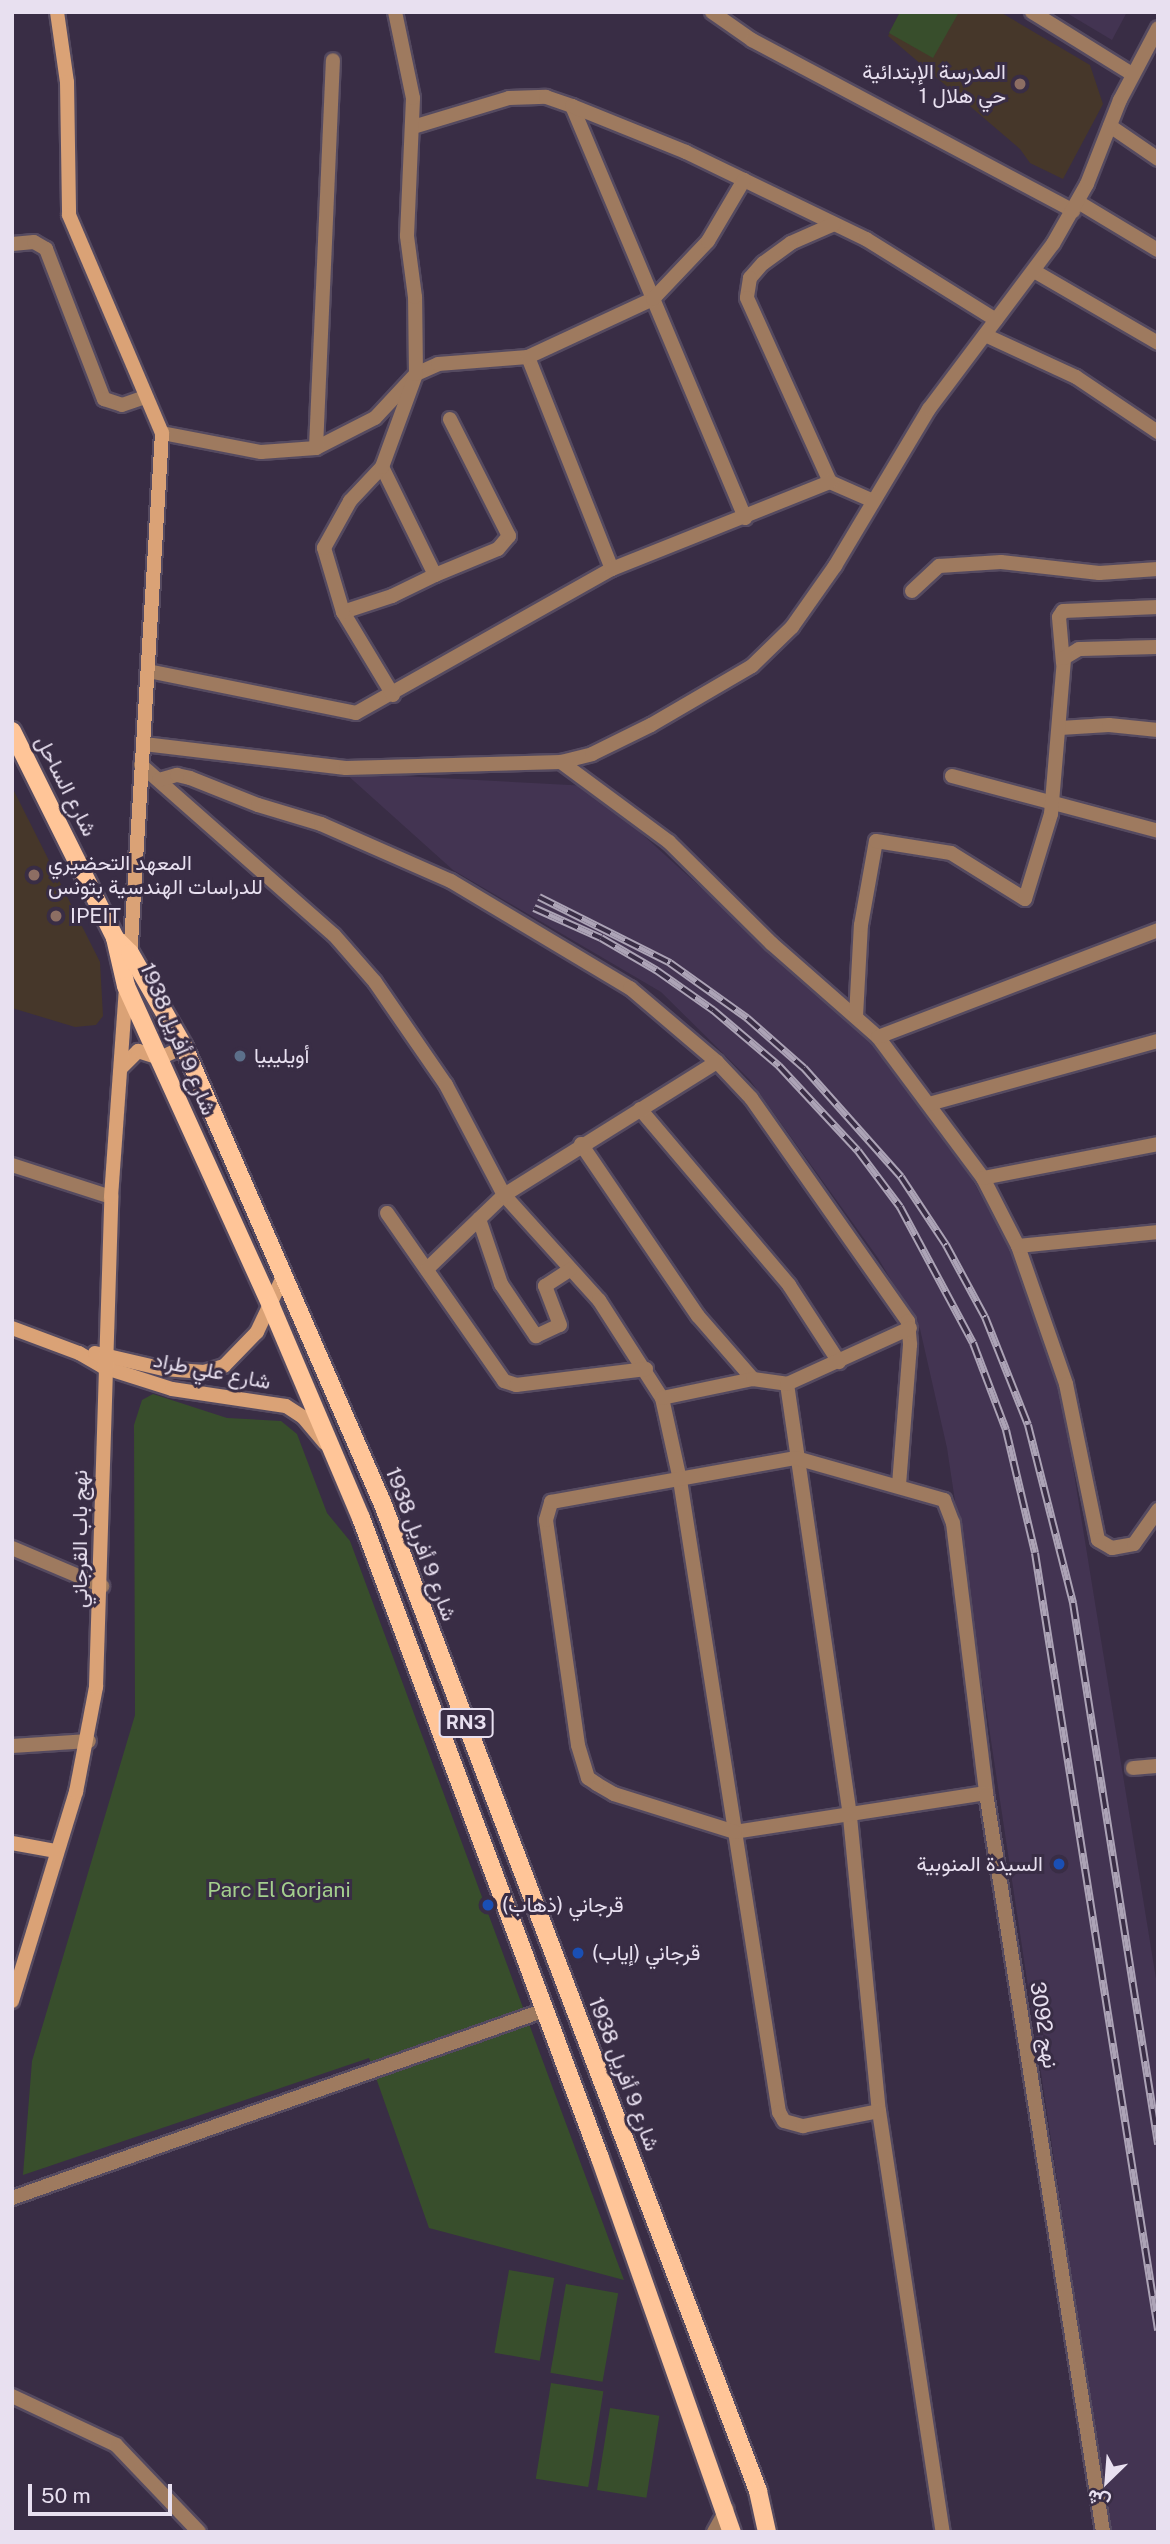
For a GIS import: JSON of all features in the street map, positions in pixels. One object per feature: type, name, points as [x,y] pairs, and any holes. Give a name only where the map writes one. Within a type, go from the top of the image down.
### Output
[{"type":"main road","name":"شارع الساحل","points":[[12,731],[115,938]]},
{"type":"main road","name":"شارع 9 أفريل 1938","points":[[115,938],[131,953],[184,1047],[282,1279],[383,1502],[753,2478],[768,2532]]},
{"type":"main road","name":"شارع 9 أفريل 1938","points":[[115,938],[126,986],[271,1306],[327,1445],[361,1518],[545,2010],[727,2509],[732,2532]]},
{"type":"street","points":[[57,12],[67,82],[69,215],[162,433],[261,452],[316,448],[375,418],[416,374],[438,364],[528,357],[653,299],[708,241],[744,180]]},
{"type":"street","points":[[393,695],[342,612],[325,555],[326,541],[350,501],[382,467],[416,374],[415,297],[407,236],[413,127],[412,90],[396,12]]},
{"type":"street","points":[[712,12],[744,35],[1158,250]]},
{"type":"street","points":[[1032,12],[1132,74]]},
{"type":"street","points":[[144,744],[346,768],[561,762],[592,754],[651,725],[752,666],[792,627],[929,409],[1034,271],[1075,206],[1132,74],[1157,31]]},
{"type":"street","points":[[316,448],[333,60]]},
{"type":"street","points":[[413,127],[509,98],[546,97],[744,180],[834,224],[917,268],[996,320]]},
{"type":"street","points":[[572,106],[745,518]]},
{"type":"street","points":[[1111,126],[1158,159]]},
{"type":"street","points":[[834,224],[777,250],[757,269],[747,291],[830,482],[873,501]]},
{"type":"street","points":[[12,244],[34,242],[46,249],[104,399],[121,405],[145,397]]},
{"type":"street","points":[[1034,271],[1158,343]]},
{"type":"street","points":[[985,335],[1076,377],[1158,432]]},
{"type":"street","points":[[528,357],[612,569]]},
{"type":"street","points":[[342,612],[392,596],[498,549],[509,536],[450,419]]},
{"type":"street","name":"نهج باب القرجاني","points":[[12,2001],[89,1741],[102,1586],[104,1360],[111,1197],[126,986],[131,953],[162,433]]},
{"type":"street","points":[[382,467],[435,575]]},
{"type":"street","points":[[148,671],[338,712],[369,709],[612,569],[830,482]]},
{"type":"street","points":[[912,591],[939,566],[1001,562],[1099,573],[1158,569]]},
{"type":"street","points":[[856,1016],[862,925],[876,841],[951,853],[1025,899],[1041,855],[1053,801],[1063,664],[1059,617],[1063,611],[1158,607]]},
{"type":"street","points":[[1063,664],[1067,654],[1079,649],[1158,647]]},
{"type":"street","points":[[1060,728],[1110,725],[1158,730]]},
{"type":"street","points":[[561,762],[669,842],[771,943],[878,1037],[982,1178],[1018,1246],[1066,1384],[1098,1540],[1112,1548],[1133,1544],[1158,1510]]},
{"type":"street","points":[[141,765],[334,935],[375,982],[446,1085],[504,1195],[599,1300],[646,1369],[662,1398],[680,1480],[779,2112],[784,2121],[803,2126],[879,2110]]},
{"type":"street","points":[[159,780],[177,775],[190,778],[258,806],[321,824],[450,881],[630,988],[718,1062],[751,1098],[909,1328],[899,1484],[796,1458],[680,1480],[561,1498],[546,1510],[578,1745],[588,1778],[614,1794],[735,1832],[850,1817],[986,1793]]},
{"type":"street","points":[[952,776],[1053,801],[1119,824],[1158,831]]},
{"type":"street","points":[[878,1037],[1158,930]]},
{"type":"street","points":[[929,1104],[1158,1041]]},
{"type":"street","points":[[122,1067],[138,1051],[160,1058],[184,1047]]},
{"type":"street","points":[[428,1269],[504,1195],[581,1144],[718,1062]]},
{"type":"street","points":[[640,1109],[789,1285],[839,1362]]},
{"type":"street","points":[[581,1144],[691,1307],[753,1379]]},
{"type":"street","points":[[982,1178],[1158,1144]]},
{"type":"street","points":[[12,1166],[111,1197]]},
{"type":"street","points":[[387,1213],[504,1381],[516,1385],[646,1369]]},
{"type":"street","points":[[479,1219],[501,1284],[536,1336],[560,1325],[545,1286],[570,1270]]},
{"type":"street","points":[[1018,1246],[1158,1232]]},
{"type":"street","name":"شارع علي طراد","points":[[12,1328],[104,1360],[204,1372],[225,1366],[238,1357],[271,1306],[282,1279]]},
{"type":"street","points":[[662,1398],[753,1379],[787,1384],[909,1328]]},
{"type":"street","name":"شارع علي طراد","points":[[104,1360],[172,1389],[286,1406],[303,1417],[327,1445]]},
{"type":"street","points":[[787,1384],[850,1817],[879,2110],[943,2532]]},
{"type":"street","name":"نهج 3092","points":[[899,1484],[944,1500],[953,1523],[986,1793],[1103,2532]]},
{"type":"street","points":[[12,1548],[102,1586]]},
{"type":"street","points":[[12,1746],[89,1741]]},
{"type":"street","points":[[1133,1768],[1158,1766]]},
{"type":"street","points":[[12,1843],[56,1851]]},
{"type":"street","points":[[12,2198],[545,2010]]},
{"type":"street","points":[[12,2396],[116,2445],[199,2532]]},
{"type":"street","points":[[714,2532],[727,2509]]},
{"type":"shaded area","name":"المدرسة الإبتدائية حي هلال 1","points":[[900,12],[1000,12],[1090,65],[1103,104],[1063,179],[1030,163],[1020,149],[888,36]]},
{"type":"shaded area","points":[[1065,12],[1127,12],[1112,40]]},
{"type":"shaded area","points":[[345,773],[589,786],[871,1042],[972,1179],[1013,1254],[1050,1340],[1158,1991],[1158,2532],[1110,2532],[947,1448],[920,1329],[878,1258],[750,1080],[661,992],[453,870]]},
{"type":"shaded area","name":"IPEIT","points":[[12,787],[100,962],[103,1016],[96,1025],[75,1027],[12,1008]]},
{"type":"green space","points":[[900,12],[959,12],[933,58],[889,33]]},
{"type":"green space","name":"Parc El Gorjani","points":[[153,1394],[227,1418],[281,1421],[297,1434],[327,1513],[350,1541],[624,2280],[429,2228],[369,2058],[23,2175],[32,2061],[135,1715],[134,1425],[142,1400]]},
{"type":"green space","points":[[509,2270],[554,2278],[540,2361],[494,2353]]},
{"type":"green space","points":[[566,2284],[618,2293],[603,2382],[550,2373]]},
{"type":"green space","points":[[551,2383],[603,2391],[588,2487],[536,2479]]},
{"type":"green space","points":[[610,2408],[659,2416],[646,2498],[597,2490]]},
{"type":"railway","points":[[539,897],[670,963],[747,1018],[804,1068],[901,1177],[946,1245],[985,1317],[1028,1425],[1073,1603],[1158,2144]]},
{"type":"railway","points":[[534,908],[601,938],[656,970],[713,1010],[779,1066],[858,1151],[900,1207],[973,1343],[1006,1430],[1035,1553],[1158,2330]]},
{"type":"place","name":"المدرسة الإبتدائية حي هلال 1","points":[[1020,84]]},
{"type":"place","name":"المعهد التحضيري للدراسات الهندسية بتونس","points":[[34,875]]},
{"type":"place","name":"IPEIT","points":[[56,916]]},
{"type":"place","name":"أويليبيا","points":[[240,1056]]},
{"type":"place","name":"السيدة المنوبية","points":[[1059,1864]]},
{"type":"place","name":"قرجاني (ذهاب)","points":[[488,1905]]},
{"type":"place","name":"قرجاني (إياب)","points":[[578,1953]]}]
